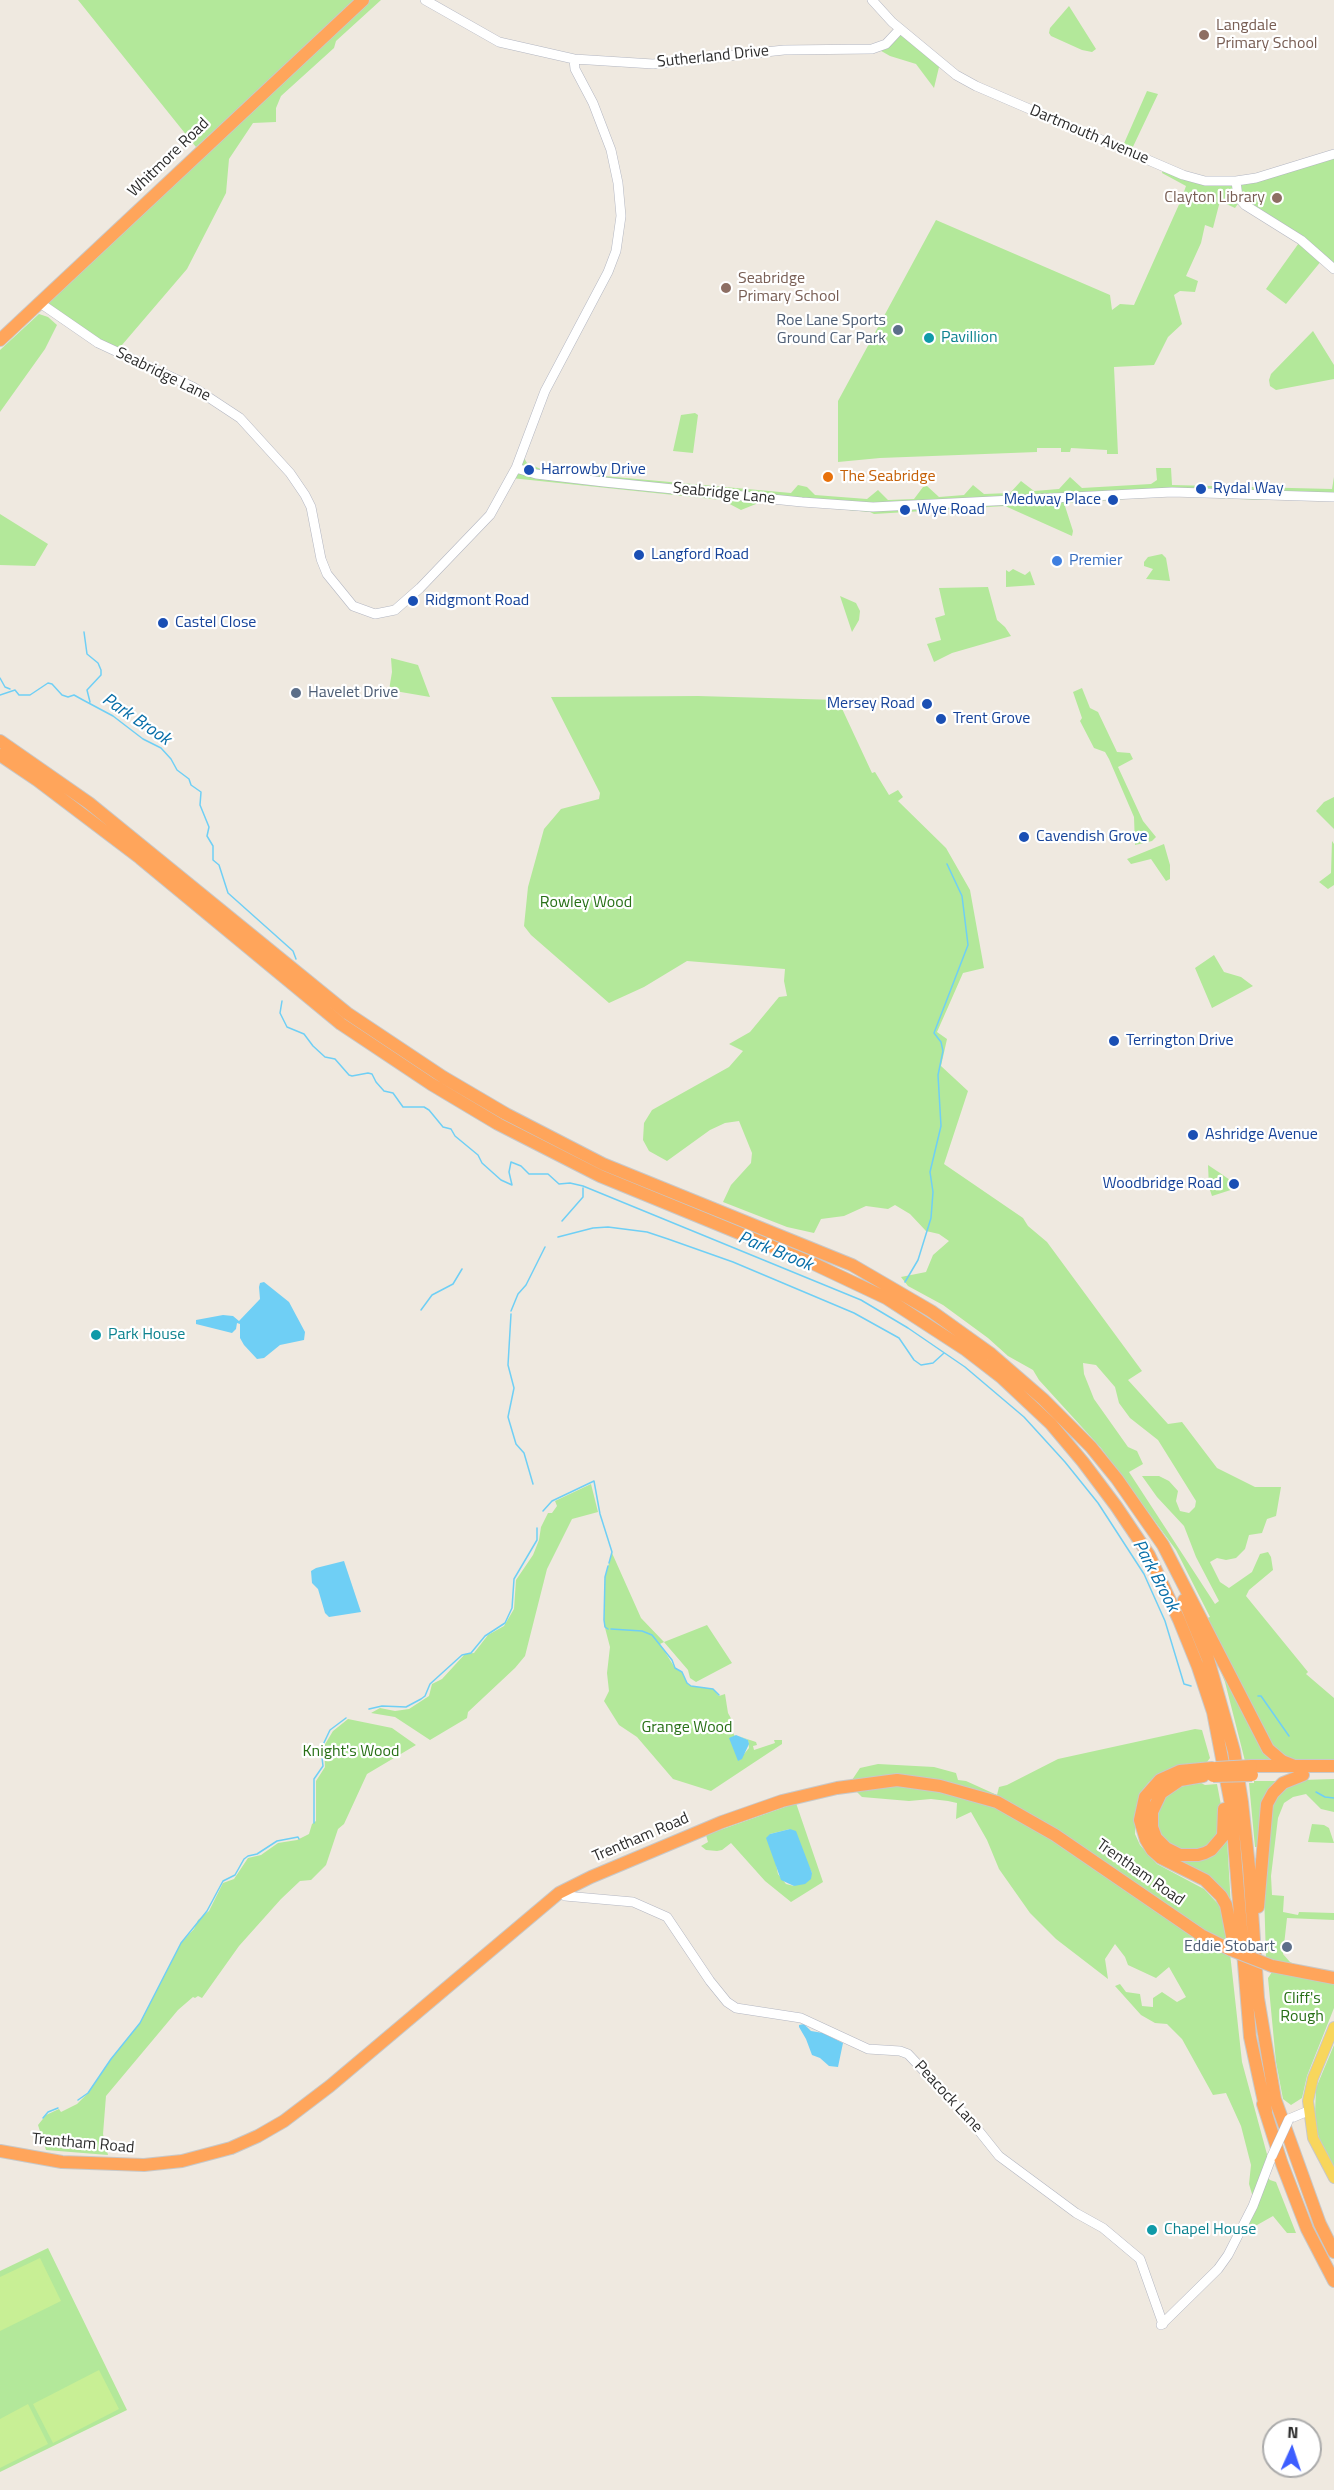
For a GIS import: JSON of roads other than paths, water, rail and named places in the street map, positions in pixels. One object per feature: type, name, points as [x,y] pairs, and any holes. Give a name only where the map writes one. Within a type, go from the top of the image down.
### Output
[{"type":"highway","name":"Whitmore Road","points":[[0,340],[363,0]]},
{"type":"highway","points":[[0,741],[89,803],[347,1013],[390,1044],[506,1114],[603,1164],[862,1271],[931,1311],[983,1347],[1028,1385],[1105,1463],[1150,1525],[1186,1588],[1268,1749],[1282,1761],[1300,1771]]},
{"type":"highway","points":[[0,754],[140,858],[341,1024],[431,1084],[498,1124],[600,1176],[812,1263],[886,1298],[931,1326],[1001,1377],[1051,1424],[1116,1506],[1149,1555],[1171,1600],[1213,1712],[1231,1805],[1250,2037],[1266,2111]]},
{"type":"highway","points":[[1059,1416],[1115,1483],[1138,1516],[1176,1583],[1208,1659],[1234,1751],[1242,1802],[1258,1998],[1267,2064],[1287,2139],[1320,2224],[1334,2252]]},
{"type":"highway","points":[[1116,1506],[1159,1588],[1187,1654],[1210,1728],[1224,1812],[1223,1836],[1211,1850],[1198,1855],[1180,1855],[1166,1848],[1156,1838],[1152,1827],[1152,1812],[1158,1798],[1167,1788],[1180,1780],[1212,1772]]},
{"type":"highway","points":[[1267,2064],[1258,1900],[1265,1809],[1278,1787],[1300,1771],[1334,1766]]},
{"type":"highway","points":[[1334,1775],[1300,1771],[1180,1771],[1160,1780],[1145,1797],[1140,1820],[1146,1840],[1152,1850],[1161,1858],[1205,1880],[1226,1905],[1232,1924],[1249,2054],[1255,2082],[1282,2164],[1307,2229],[1334,2281]]},
{"type":"highway","name":"Trentham Road","points":[[0,2151],[62,2162],[144,2166],[208,2155],[258,2136],[284,2121],[330,2086],[561,1892],[657,1848],[782,1801],[837,1788],[897,1780],[940,1786],[997,1802],[1055,1835],[1202,1935],[1231,1950],[1272,1966],[1334,1978]]},
{"type":"main road","points":[[1334,2027],[1313,2078],[1308,2111],[1313,2138],[1334,2178]]},
{"type":"street","name":"Sutherland Drive","points":[[424,0],[499,42],[574,59],[653,64],[784,50],[872,49],[886,44],[900,29]]},
{"type":"street","name":"Dartmouth Avenue","points":[[872,0],[900,29],[956,75],[976,86],[1183,175],[1204,181],[1236,181],[1256,178],[1334,154]]},
{"type":"street","points":[[516,468],[545,391],[608,272],[616,251],[621,216],[618,183],[611,150],[593,103],[576,69],[574,59]]},
{"type":"street","points":[[1236,181],[1238,197],[1245,205],[1301,240],[1334,269]]},
{"type":"street","name":"Seabridge Lane","points":[[40,303],[98,343],[193,387],[240,418],[290,472],[305,495],[311,507],[321,559],[327,573],[353,606],[366,613],[375,614],[395,610],[414,594],[490,515],[516,468],[536,474],[593,481],[742,497],[873,507],[1172,492],[1334,497]]},
{"type":"street","name":"Peacock Lane","points":[[561,1892],[565,1896],[633,1902],[667,1917],[710,1981],[727,2002],[736,2008],[794,2016],[868,2049],[900,2051],[908,2054],[971,2121],[999,2156],[1076,2213],[1103,2228],[1140,2259],[1162,2325],[1218,2269],[1228,2255],[1253,2206],[1289,2119],[1308,2111]]},
{"type":"water","points":[[264,1282],[289,1302],[305,1332],[304,1340],[280,1345],[264,1358],[257,1359],[240,1338],[240,1324],[237,1323],[232,1333],[196,1324],[196,1320],[223,1315],[233,1316],[239,1321],[260,1299],[259,1287],[260,1283]]},
{"type":"water","points":[[344,1561],[361,1612],[329,1617],[325,1613],[318,1589],[312,1583],[311,1571]]},
{"type":"water","points":[[736,1735],[748,1740],[749,1744],[742,1759],[738,1761],[729,1738]]},
{"type":"water","points":[[790,1829],[796,1831],[812,1873],[811,1879],[805,1884],[794,1886],[781,1880],[766,1838],[770,1834]]},
{"type":"water","points":[[804,2024],[811,2031],[823,2033],[843,2043],[838,2067],[829,2066],[820,2058],[812,2055],[799,2027]]},
{"type":"waterway","points":[[84,632],[87,654],[98,663],[101,670],[101,675],[87,690],[90,702]]},
{"type":"waterway","points":[[0,678],[5,687],[10,689]]},
{"type":"waterway","name":"Park Brook","points":[[0,695],[15,690],[19,695],[30,695],[48,683],[52,684],[62,695],[68,697],[74,695],[113,716],[143,739],[161,748],[177,770],[201,792],[200,805],[209,827],[207,836],[213,846],[213,860],[219,865],[228,893],[293,951],[296,959]]},
{"type":"waterway","points":[[905,1282],[918,1260],[931,1218],[933,1192],[930,1172],[941,1126],[938,1075],[943,1051],[941,1042],[934,1033],[968,945],[962,896],[947,864]]},
{"type":"waterway","name":"Park Brook","points":[[282,1001],[280,1013],[287,1027],[304,1034],[325,1057],[335,1059],[349,1075],[372,1074],[384,1091],[393,1093],[403,1107],[424,1107],[429,1110],[443,1127],[451,1129],[455,1136],[478,1155],[482,1163],[501,1180],[512,1185],[509,1172],[511,1162],[521,1166],[529,1174],[548,1174],[559,1184],[570,1183],[583,1186],[861,1300],[908,1328],[965,1367],[1024,1417],[1098,1503],[1144,1574],[1165,1621],[1184,1684],[1191,1686]]},
{"type":"waterway","points":[[562,1221],[583,1197],[583,1188]]},
{"type":"waterway","points":[[558,1237],[593,1228],[608,1227],[647,1232],[733,1262],[854,1313],[899,1338],[914,1360],[921,1365],[933,1363],[944,1353]]},
{"type":"waterway","points":[[511,1311],[545,1247]]},
{"type":"waterway","points":[[421,1310],[432,1295],[453,1284],[462,1269]]},
{"type":"waterway","points":[[511,1314],[508,1365],[514,1388],[508,1417],[516,1444],[524,1453],[533,1484]]},
{"type":"waterway","points":[[543,1511],[552,1501],[594,1481],[600,1514],[612,1552],[609,1563]]},
{"type":"waterway","points":[[369,1709],[382,1706],[406,1707],[421,1699],[425,1696],[430,1684],[462,1655],[471,1653],[485,1636],[505,1623],[512,1608],[514,1579],[537,1540],[537,1528]]},
{"type":"waterway","points":[[608,1566],[605,1577],[604,1620],[605,1627],[608,1629]]},
{"type":"waterway","points":[[611,1629],[642,1631],[652,1635],[672,1660],[675,1668],[682,1672],[687,1683],[691,1686],[713,1689],[719,1695]]},
{"type":"waterway","name":"Park Brook","points":[[1258,1696],[1261,1696],[1289,1736]]},
{"type":"waterway","points":[[314,1823],[314,1779],[323,1766],[321,1749],[330,1730],[346,1718]]},
{"type":"waterway","name":"Park Brook","points":[[1316,1792],[1325,1797],[1334,1798]]},
{"type":"waterway","points":[[78,2100],[88,2093],[111,2059],[140,2023],[181,1943],[207,1911],[223,1881],[235,1875],[248,1856],[257,1854],[277,1841],[298,1837],[299,1839]]},
{"type":"waterway","points":[[43,2118],[48,2112],[58,2108]]},
{"type":"place","name":"Langdale Primary School","points":[[1204,35]]},
{"type":"place","name":"Clayton Library","points":[[1277,198]]},
{"type":"place","name":"Seabridge Primary School","points":[[726,288]]},
{"type":"place","name":"Roe Lane Sports Ground Car Park","points":[[898,330]]},
{"type":"place","name":"Pavillion","points":[[929,338]]},
{"type":"place","name":"Harrowby Drive","points":[[529,470]]},
{"type":"place","name":"The Seabridge","points":[[828,477]]},
{"type":"place","name":"Rydal Way","points":[[1201,489]]},
{"type":"place","name":"Medway Place","points":[[1113,500]]},
{"type":"place","name":"Wye Road","points":[[905,510]]},
{"type":"place","name":"Langford Road","points":[[639,555]]},
{"type":"place","name":"Premier","points":[[1057,561]]},
{"type":"place","name":"Ridgmont Road","points":[[413,601]]},
{"type":"place","name":"Castel Close","points":[[163,623]]},
{"type":"place","name":"Havelet Drive","points":[[296,693]]},
{"type":"place","name":"Mersey Road","points":[[927,704]]},
{"type":"place","name":"Trent Grove","points":[[941,719]]},
{"type":"place","name":"Cavendish Grove","points":[[1024,837]]},
{"type":"place","name":"Terrington Drive","points":[[1114,1041]]},
{"type":"place","name":"Ashridge Avenue","points":[[1193,1135]]},
{"type":"place","name":"Woodbridge Road","points":[[1234,1184]]},
{"type":"place","name":"Park House","points":[[96,1335]]},
{"type":"place","name":"Eddie Stobart","points":[[1287,1947]]},
{"type":"place","name":"Chapel House","points":[[1152,2230]]},
{"type":"park label","name":"Rowley Wood","points":[[586,903]]},
{"type":"park label","name":"Grange Wood","points":[[687,1728]]},
{"type":"park label","name":"Knight's Wood","points":[[351,1752]]},
{"type":"park label","name":"Cliff's Rough","points":[[1302,2008]]}]
